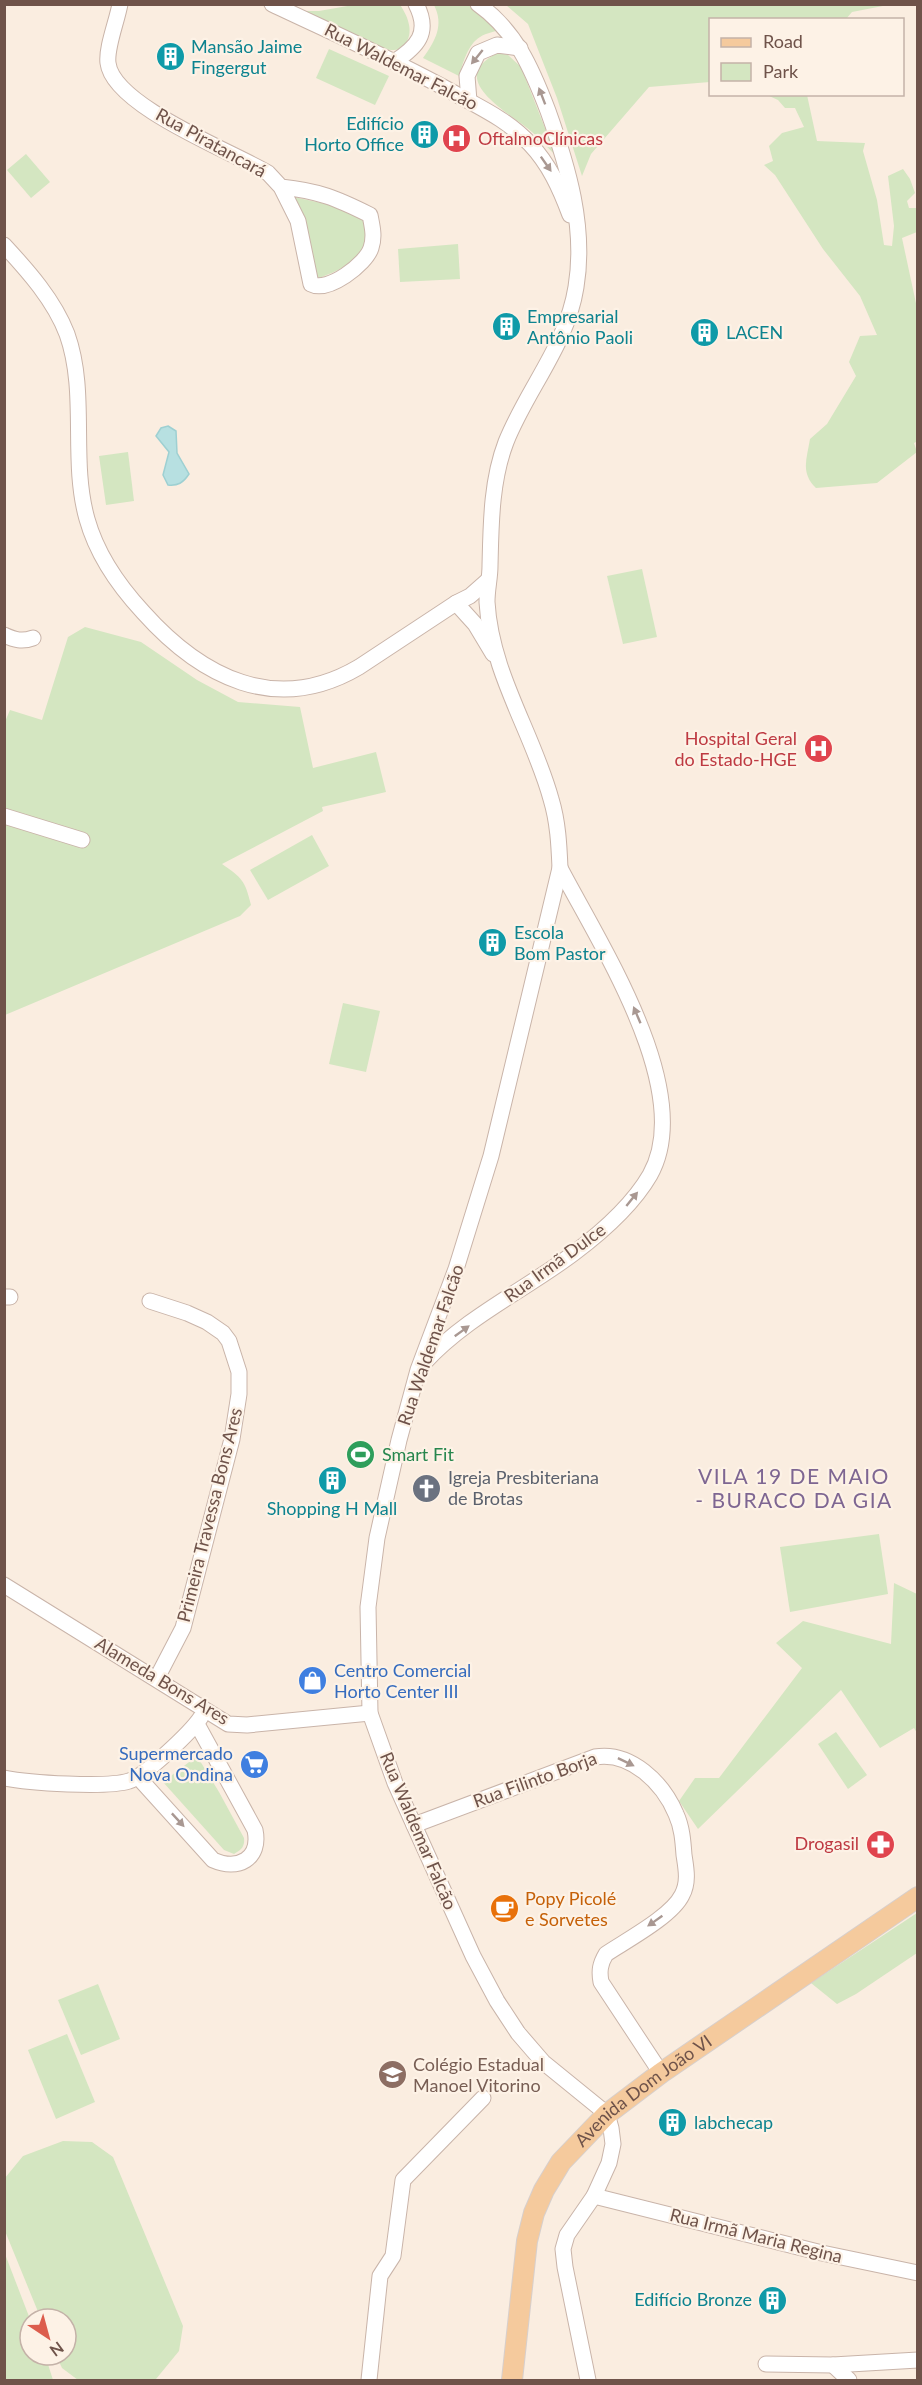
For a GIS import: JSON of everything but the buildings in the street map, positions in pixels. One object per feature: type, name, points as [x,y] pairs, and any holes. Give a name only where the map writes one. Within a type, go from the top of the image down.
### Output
[{"type":"main road","name":"Avenida Dom João VI","points":[[512,2380],[527,2241],[534,2213],[544,2190],[561,2162],[607,2114],[661,2073],[918,1897]]},
{"type":"street","name":"Rua Piratancará","points":[[120,4],[108,64],[112,75],[121,87],[162,118],[268,173],[281,187],[298,222],[311,284],[319,286],[341,278],[359,266],[371,249],[374,232],[370,215],[343,201],[315,191],[281,187]]},
{"type":"street","name":"Rua Waldemar Falcão","points":[[272,4],[394,62],[499,117],[536,151],[557,181],[577,231]]},
{"type":"street","points":[[394,62],[409,52],[420,37],[423,22],[416,4]]},
{"type":"street","name":"Rua Waldemar Falcão","points":[[478,4],[498,20],[520,48],[537,84],[569,171],[579,261],[570,313],[555,348],[506,443],[495,489],[489,543],[481,573],[456,603],[475,624],[500,667]]},
{"type":"street","points":[[469,101],[467,76],[478,53],[497,45],[520,48]]},
{"type":"street","points":[[4,245],[39,285],[67,334],[77,382],[81,492],[96,546],[131,599],[154,625],[194,660],[216,673],[263,689],[309,688],[328,683],[351,672],[470,596],[487,581]]},
{"type":"street","name":"Rua Waldemar Falcão","points":[[489,543],[490,567],[487,581],[489,620],[500,667],[551,799],[558,828],[560,868],[491,1156],[456,1269],[418,1370],[399,1440],[377,1538],[368,1607],[370,1713],[395,1783],[472,1956],[497,2001],[518,2033],[543,2062],[607,2114]]},
{"type":"street","points":[[4,635],[25,641],[33,638]]},
{"type":"street","points":[[4,816],[82,840]]},
{"type":"street","name":"Rua Irmã Dulce","points":[[418,1370],[445,1343],[573,1254],[599,1233],[633,1197],[650,1174],[657,1155],[662,1132],[661,1096],[652,1057],[636,1013],[560,868]]},
{"type":"street","name":"Primeira Travessa Bons Ares","points":[[150,1301],[207,1322],[223,1333],[229,1341],[239,1371],[239,1394],[232,1439],[183,1628],[157,1678]]},
{"type":"street","name":"Alameda Bons Ares","points":[[4,1585],[228,1724],[370,1713]]},
{"type":"street","points":[[4,1778],[95,1784],[123,1782],[138,1777],[196,1724],[206,1709]]},
{"type":"street","points":[[138,1777],[213,1860],[225,1866],[247,1859],[255,1851],[258,1842],[255,1830],[196,1724]]},
{"type":"street","name":"Rua Filinto Borja","points":[[414,1824],[584,1759],[606,1755],[628,1762],[645,1773],[661,1788],[677,1815],[682,1834],[687,1878],[684,1893],[675,1907],[606,1954],[599,1974],[601,1982],[661,2073]]},
{"type":"street","points":[[369,2380],[380,2276],[393,2256],[403,2180],[483,2098]]},
{"type":"street","points":[[588,2380],[565,2267],[564,2249],[570,2229],[594,2196],[609,2163],[613,2144],[607,2114]]},
{"type":"street","name":"Rua Irmã Maria Regina","points":[[594,2196],[822,2253],[918,2274]]},
{"type":"street","points":[[766,2364],[832,2365],[918,2360]]},
{"type":"street","points":[[832,2365],[849,2380]]},
{"type":"green space","points":[[353,5],[400,5],[409,26],[406,43],[396,50],[374,46],[303,11],[319,11]]},
{"type":"green space","points":[[434,5],[472,5],[504,29],[485,34],[472,44],[459,76],[423,58],[437,32],[438,19]]},
{"type":"green space","points":[[506,5],[888,5],[852,12],[847,18],[709,18],[709,82],[649,87],[591,154],[582,176],[557,98],[528,24]]},
{"type":"green space","points":[[329,49],[389,76],[375,105],[316,78]]},
{"type":"green space","points":[[498,53],[508,55],[521,67],[556,156],[532,132],[497,106],[479,84],[477,74],[483,63]]},
{"type":"green space","points":[[769,96],[807,96],[817,141],[865,143],[863,151],[877,200],[884,245],[892,246],[894,226],[888,176],[903,169],[915,193],[907,201],[909,208],[916,208],[917,232],[902,238],[917,308],[918,441],[914,443],[917,452],[877,483],[816,488],[806,471],[810,439],[827,424],[856,376],[849,362],[860,336],[877,335],[860,296],[823,249],[775,175],[764,165],[773,161],[769,146],[782,133],[804,127],[795,108],[785,108],[778,100]]},
{"type":"green space","points":[[26,154],[50,182],[31,198],[7,170]]},
{"type":"green space","points":[[294,197],[344,208],[365,217],[368,229],[366,245],[355,259],[314,280],[310,240]]},
{"type":"green space","points":[[458,244],[460,279],[400,282],[398,249]]},
{"type":"green space","points":[[128,452],[134,501],[106,505],[99,456]]},
{"type":"green space","points":[[642,569],[657,637],[623,644],[607,576]]},
{"type":"green space","points":[[85,627],[141,642],[197,680],[238,702],[300,707],[313,768],[376,752],[386,792],[322,807],[323,811],[222,864],[238,877],[247,890],[251,905],[240,916],[5,1015],[4,724],[10,710],[42,720],[68,637]]},
{"type":"green space","points":[[312,835],[329,866],[268,900],[250,870]]},
{"type":"green space","points":[[343,1003],[380,1011],[366,1072],[329,1064]]},
{"type":"green space","points":[[879,1534],[888,1594],[790,1612],[780,1547]]},
{"type":"green space","points":[[894,1583],[917,1594],[917,1733],[914,1728],[880,1748],[841,1690],[698,1829],[679,1801],[695,1778],[719,1778],[802,1668],[776,1643],[803,1621],[891,1644]]},
{"type":"green space","points":[[836,1732],[867,1775],[848,1789],[818,1744]]},
{"type":"green space","points":[[197,1756],[244,1838],[242,1848],[234,1854],[224,1850],[163,1782]]},
{"type":"green space","points":[[917,1913],[917,1953],[856,1994],[837,2004],[811,1983]]},
{"type":"green space","points":[[98,1984],[120,2039],[81,2055],[58,2000]]},
{"type":"green space","points":[[67,2034],[95,2102],[56,2119],[28,2050]]},
{"type":"green space","points":[[63,2141],[92,2142],[113,2157],[183,2326],[179,2351],[156,2379],[78,2380],[62,2368],[78,2367],[78,2307],[36,2307],[5,2231],[5,2178],[23,2156]]},
{"type":"green space","points":[[5,2254],[25,2307],[18,2307],[18,2367],[49,2367],[53,2380],[5,2380]]},
{"type":"water","points":[[168,426],[176,431],[177,453],[189,474],[182,482],[175,485],[168,485],[163,475],[169,452],[156,436],[161,428]]},
{"type":"place","name":"Mansão Jaime Fingergut","points":[[170,57]]},
{"type":"place","name":"Edifício Horto Office","points":[[425,134]]},
{"type":"place","name":"OftalmoClínicas","points":[[457,139]]},
{"type":"place","name":"Empresarial Antônio Paoli","points":[[506,327]]},
{"type":"place","name":"LACEN","points":[[705,333]]},
{"type":"place","name":"Hospital Geral do Estado-HGE","points":[[818,749]]},
{"type":"place","name":"Escola Bom Pastor","points":[[493,943]]},
{"type":"place","name":"Smart Fit","points":[[361,1455]]},
{"type":"place","name":"Shopping H Mall","points":[[332,1480]]},
{"type":"place","name":"Igreja Presbiteriana de Brotas","points":[[427,1488]]},
{"type":"place","name":"Centro Comercial Horto Center III","points":[[313,1681]]},
{"type":"place","name":"Supermercado Nova Ondina","points":[[254,1764]]},
{"type":"place","name":"Drogasil","points":[[880,1844]]},
{"type":"place","name":"Popy Picolé e Sorvetes","points":[[504,1909]]},
{"type":"place","name":"Colégio Estadual Manoel Vitorino","points":[[392,2075]]},
{"type":"place","name":"labchecap","points":[[673,2123]]},
{"type":"place","name":"Edifício Bronze","points":[[773,2300]]},
{"type":"district","name":"VILA 19 DE MAIO - BURACO DA GIA","points":[[794,1489]]}]
